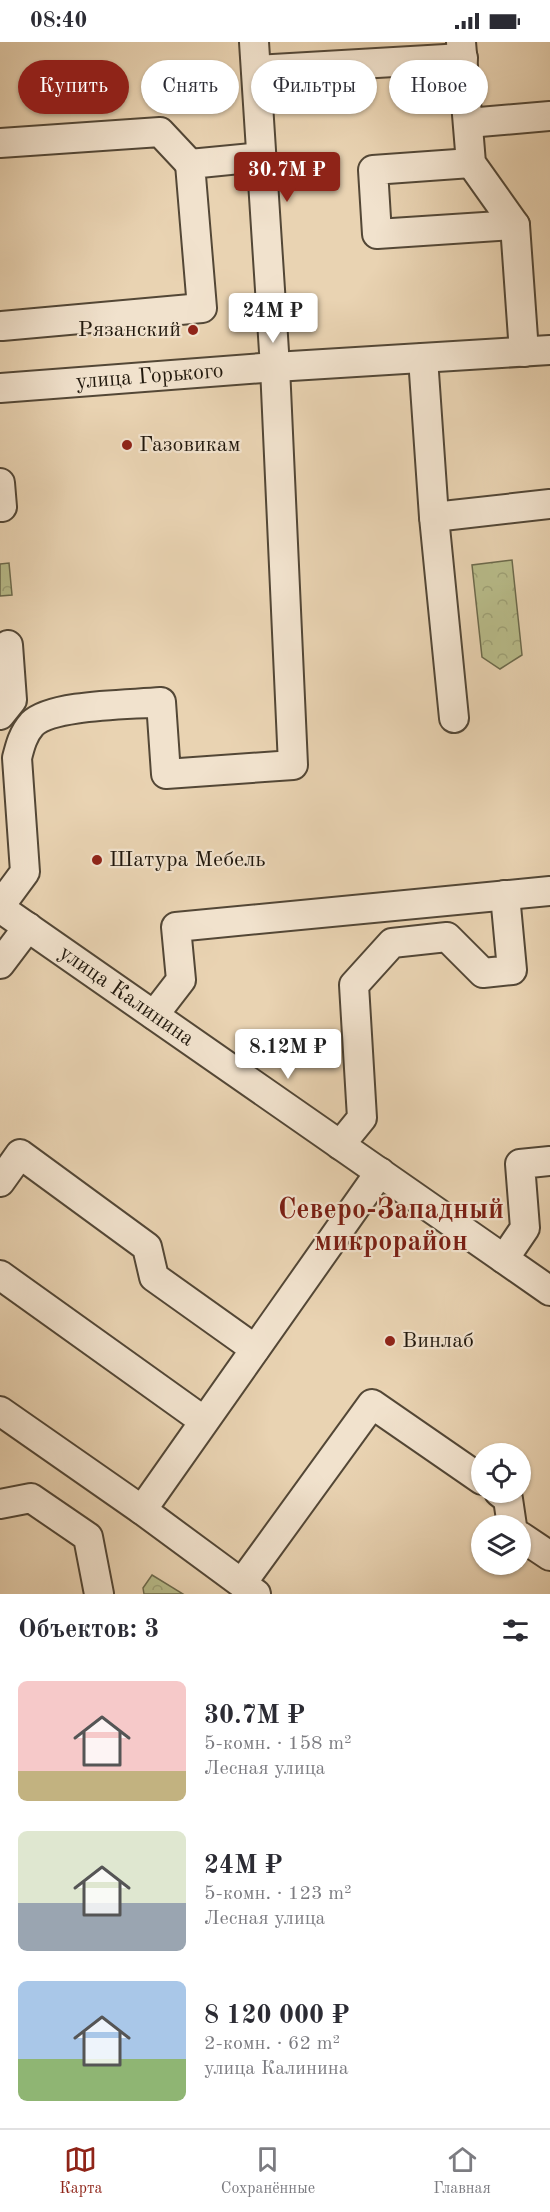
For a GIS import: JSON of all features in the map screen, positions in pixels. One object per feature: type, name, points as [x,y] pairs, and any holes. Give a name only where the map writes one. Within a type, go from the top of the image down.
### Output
[{"type":"street","points":[[254,42],[255,60]]},
{"type":"street","points":[[358,60],[462,50],[471,163],[515,225],[537,351]]},
{"type":"street","points":[[0,907],[25,872],[16,776],[17,758],[27,732],[40,718],[72,710],[161,702],[166,774],[293,765],[275,367],[258,114]]},
{"type":"street","points":[[468,123],[550,116]]},
{"type":"street","points":[[0,143],[160,132],[190,164],[202,308],[2,326]]},
{"type":"street","points":[[190,164],[261,157]]},
{"type":"street","points":[[471,163],[373,170],[377,234],[515,225]]},
{"type":"street","name":"улица Горького","points":[[0,388],[275,367],[537,351]]},
{"type":"street","points":[[423,358],[434,517],[454,718]]},
{"type":"street","points":[[434,517],[550,504]]},
{"type":"street","points":[[0,715],[12,700],[8,645]]},
{"type":"street","points":[[154,1015],[181,980],[176,927],[550,891]]},
{"type":"street","points":[[340,1145],[362,1118],[354,985],[392,943],[447,937],[483,973],[512,970],[505,895]]},
{"type":"street","name":"улица Калинина","points":[[0,907],[550,1291]]},
{"type":"street","points":[[0,964],[28,927]]},
{"type":"street","points":[[0,1182],[20,1154],[147,1247],[154,1277],[255,1349]]},
{"type":"street","points":[[504,1259],[525,1228],[520,1164],[550,1161]]},
{"type":"street","points":[[142,1509],[380,1172]]},
{"type":"street","points":[[0,1275],[204,1421]]},
{"type":"street","points":[[0,1410],[142,1509],[249,1589],[372,1404],[471,1472]]},
{"type":"street","points":[[0,1504],[31,1498],[88,1537],[99,1594]]},
{"type":"street","points":[[531,1543],[550,1556]]},
{"type":"green space","points":[[512,560],[522,655],[500,669],[482,657],[472,565]]},
{"type":"green space","points":[[9,563],[12,595],[0,596],[0,564]]},
{"type":"green space","points":[[152,1575],[183,1594],[144,1594],[143,1588]]},
{"type":"place","name":"Рязанский","points":[[193,330]]},
{"type":"place","name":"Газовикам","points":[[127,445]]},
{"type":"place","name":"Шатура Мебель","points":[[97,860]]},
{"type":"place","name":"Винлаб","points":[[390,1341]]},
{"type":"district","name":"Северо-Западный микрорайон","points":[[391,1227]]}]
